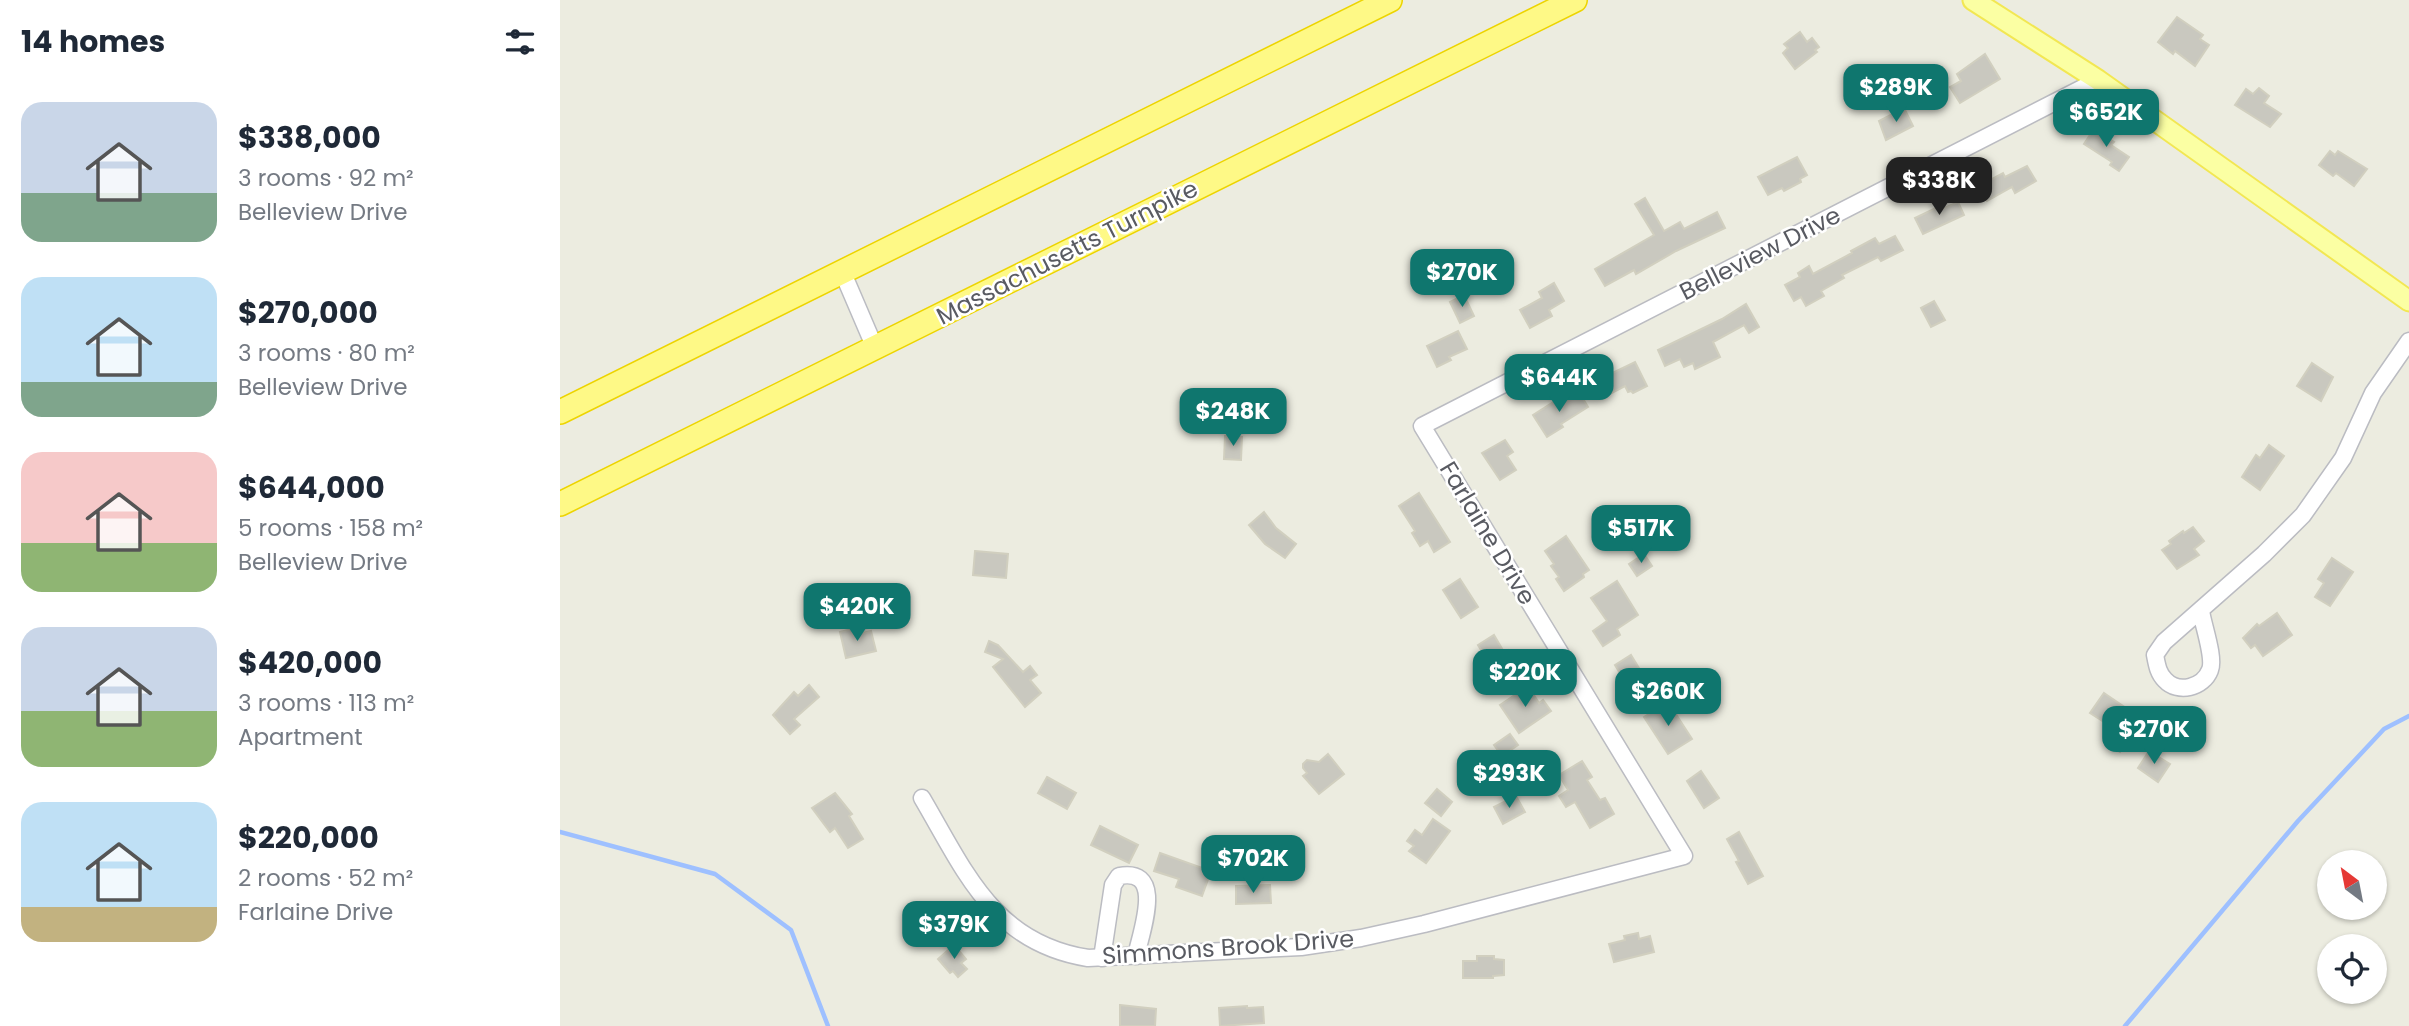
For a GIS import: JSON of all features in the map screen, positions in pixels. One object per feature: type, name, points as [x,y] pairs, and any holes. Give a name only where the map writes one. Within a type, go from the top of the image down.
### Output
[{"type":"highway","points":[[560,412],[1390,0]]},
{"type":"highway","name":"Massachusetts Turnpike","points":[[560,505],[1575,0]]},
{"type":"main road","points":[[1973,0],[2098,80],[2409,301]]},
{"type":"street","name":"Belleview Drive","points":[[1422,426],[2098,80]]},
{"type":"street","points":[[842,271],[876,348]]},
{"type":"street","points":[[2200,611],[2211,668],[2205,678],[2193,687],[2182,689],[2166,682],[2157,670],[2155,655],[2164,642],[2285,534],[2313,502],[2343,458],[2373,393],[2409,341]]},
{"type":"street","name":"Farlaine Drive","points":[[1422,426],[1684,856]]},
{"type":"street","name":"Simmons Brook Drive","points":[[922,798],[966,874],[994,912],[1020,932],[1072,955],[1136,956],[1301,947],[1361,938],[1413,927],[1684,856]]},
{"type":"street","points":[[1102,957],[1113,885],[1119,876],[1130,874],[1141,879],[1148,890],[1136,956]]},
{"type":"building","points":[[2177,17],[2203,35],[2200,39],[2209,45],[2195,66],[2158,42]]},
{"type":"building","points":[[1800,32],[1807,42],[1812,38],[1819,47],[1815,50],[1817,52],[1795,69],[1783,53],[1788,48],[1784,44]]},
{"type":"building","points":[[1985,54],[2000,79],[1960,103],[1950,87],[1961,81],[1957,74]]},
{"type":"building","points":[[2259,88],[2269,96],[2264,103],[2281,114],[2270,127],[2235,105],[2246,89],[2253,94]]},
{"type":"building","points":[[1904,108],[1913,126],[1886,140],[1879,121]]},
{"type":"building","points":[[2094,129],[2114,142],[2111,145],[2129,157],[2119,171],[2110,165],[2112,162],[2084,144]]},
{"type":"building","points":[[2330,151],[2335,155],[2338,151],[2367,169],[2354,186],[2336,173],[2333,176],[2319,165]]},
{"type":"building","points":[[1797,157],[1807,175],[1800,179],[1801,182],[1784,191],[1782,188],[1768,195],[1758,177]]},
{"type":"building","points":[[2027,166],[2036,181],[2015,193],[2012,187],[1987,201],[1979,186],[2003,173],[2005,177]]},
{"type":"building","points":[[1645,198],[1664,231],[1680,222],[1684,229],[1717,212],[1725,228],[1636,274],[1634,270],[1605,286],[1595,269],[1654,235],[1635,204]]},
{"type":"building","points":[[1958,202],[1964,215],[1923,234],[1915,218],[1940,206],[1942,209]]},
{"type":"building","points":[[1895,236],[1903,250],[1881,261],[1878,257],[1842,275],[1844,278],[1821,291],[1824,296],[1806,306],[1801,297],[1794,301],[1785,285],[1800,277],[1798,273],[1809,266],[1813,274],[1875,238],[1879,244]]},
{"type":"building","points":[[1554,283],[1564,301],[1549,310],[1552,316],[1530,328],[1520,310],[1542,298],[1539,292]]},
{"type":"building","points":[[1464,295],[1474,316],[1460,323],[1450,302]]},
{"type":"building","points":[[1934,301],[1945,320],[1931,327],[1921,308]]},
{"type":"building","points":[[1746,304],[1759,327],[1749,333],[1744,325],[1713,342],[1720,357],[1695,369],[1693,363],[1684,367],[1680,359],[1665,366],[1658,350],[1722,319]]},
{"type":"building","points":[[1458,331],[1467,349],[1449,357],[1451,360],[1437,367],[1427,346]]},
{"type":"building","points":[[1635,362],[1647,386],[1633,393],[1628,392],[1625,386],[1610,394],[1602,378]]},
{"type":"building","points":[[2312,363],[2333,377],[2321,401],[2297,386]]},
{"type":"building","points":[[1579,392],[1588,407],[1561,424],[1563,427],[1547,437],[1533,415],[1558,399],[1561,403]]},
{"type":"building","points":[[1225,436],[1242,437],[1241,460],[1224,459]]},
{"type":"building","points":[[1505,440],[1513,452],[1507,456],[1516,470],[1500,480],[1482,453]]},
{"type":"building","points":[[2269,445],[2284,456],[2260,490],[2242,477],[2256,455],[2260,458]]},
{"type":"building","points":[[1419,493],[1450,542],[1434,552],[1428,541],[1420,546],[1412,533],[1415,531],[1399,506]]},
{"type":"building","points":[[1264,512],[1276,528],[1296,544],[1285,558],[1265,544],[1249,525]]},
{"type":"building","points":[[2193,527],[2204,541],[2194,549],[2199,555],[2177,569],[2162,550],[2171,544],[2169,541]]},
{"type":"building","points":[[1566,536],[1589,570],[1583,574],[1584,577],[1564,591],[1551,566],[1554,564],[1545,551]]},
{"type":"building","points":[[975,551],[1008,554],[1006,578],[973,575]]},
{"type":"building","points":[[1644,554],[1652,566],[1637,576],[1629,564]]},
{"type":"building","points":[[2332,558],[2353,572],[2330,606],[2315,597],[2324,583],[2318,579]]},
{"type":"building","points":[[1460,579],[1478,607],[1461,618],[1443,590]]},
{"type":"building","points":[[1617,581],[1638,615],[1617,629],[1620,635],[1603,646],[1593,631],[1607,621],[1591,598]]},
{"type":"building","points":[[2277,613],[2292,635],[2263,656],[2255,645],[2251,648],[2243,638],[2257,624],[2259,626]]},
{"type":"building","points":[[852,629],[854,635],[871,631],[876,651],[846,658],[840,632]]},
{"type":"building","points":[[1494,635],[1504,652],[1508,650],[1516,664],[1497,676],[1478,645]]},
{"type":"building","points":[[989,641],[998,645],[1023,672],[1030,666],[1037,675],[1030,680],[1041,693],[1025,707],[993,667],[1003,659],[985,652]]},
{"type":"building","points":[[1631,655],[1645,678],[1629,688],[1615,665]]},
{"type":"building","points":[[809,685],[819,697],[794,719],[800,725],[790,734],[773,715],[794,692],[798,696]]},
{"type":"building","points":[[1528,686],[1539,703],[1543,700],[1551,711],[1519,733],[1500,705]]},
{"type":"building","points":[[2104,693],[2157,729],[2143,749],[2128,739],[2120,752],[2108,745],[2118,731],[2090,713]]},
{"type":"building","points":[[1668,702],[1692,739],[1668,754],[1644,717]]},
{"type":"building","points":[[1510,734],[1518,745],[1502,756],[1494,745]]},
{"type":"building","points":[[2149,751],[2170,764],[2158,782],[2138,768]]},
{"type":"building","points":[[1328,754],[1344,774],[1319,794],[1303,776],[1307,773],[1303,764],[1307,760],[1319,762]]},
{"type":"building","points":[[1582,761],[1592,777],[1587,780],[1600,800],[1605,798],[1614,814],[1590,828],[1575,802],[1566,807],[1559,796],[1568,790],[1559,775]]},
{"type":"building","points":[[1701,771],[1719,798],[1704,808],[1687,781]]},
{"type":"building","points":[[1047,777],[1076,793],[1067,809],[1038,793]]},
{"type":"building","points":[[1437,789],[1452,802],[1441,816],[1425,803]]},
{"type":"building","points":[[835,793],[852,814],[849,816],[863,839],[848,848],[835,828],[830,832],[812,808]]},
{"type":"building","points":[[1516,796],[1525,812],[1503,824],[1494,807]]},
{"type":"building","points":[[1433,819],[1450,831],[1426,863],[1409,851],[1414,846],[1407,841],[1415,830],[1422,835]]},
{"type":"building","points":[[1100,826],[1138,845],[1129,863],[1091,845]]},
{"type":"building","points":[[1739,832],[1763,876],[1748,884],[1727,839]]},
{"type":"building","points":[[1160,853],[1211,871],[1202,896],[1176,887],[1179,879],[1154,871]]},
{"type":"building","points":[[1270,885],[1271,903],[1236,904],[1236,886]]},
{"type":"building","points":[[1638,933],[1639,939],[1650,936],[1654,952],[1614,962],[1609,944],[1625,940],[1624,936]]},
{"type":"building","points":[[954,945],[966,959],[961,963],[967,969],[958,977],[953,971],[950,973],[938,959]]},
{"type":"building","points":[[1477,956],[1494,956],[1494,959],[1504,960],[1504,975],[1493,978],[1463,978],[1463,961],[1477,961]]},
{"type":"building","points":[[1120,1005],[1156,1009],[1155,1026],[1120,1026]]},
{"type":"building","points":[[1263,1007],[1264,1023],[1220,1026],[1219,1008]]},
{"type":"waterway","points":[[2125,1026],[2298,821],[2384,729],[2409,716]]},
{"type":"waterway","points":[[560,832],[715,874],[791,930],[828,1026]]}]
